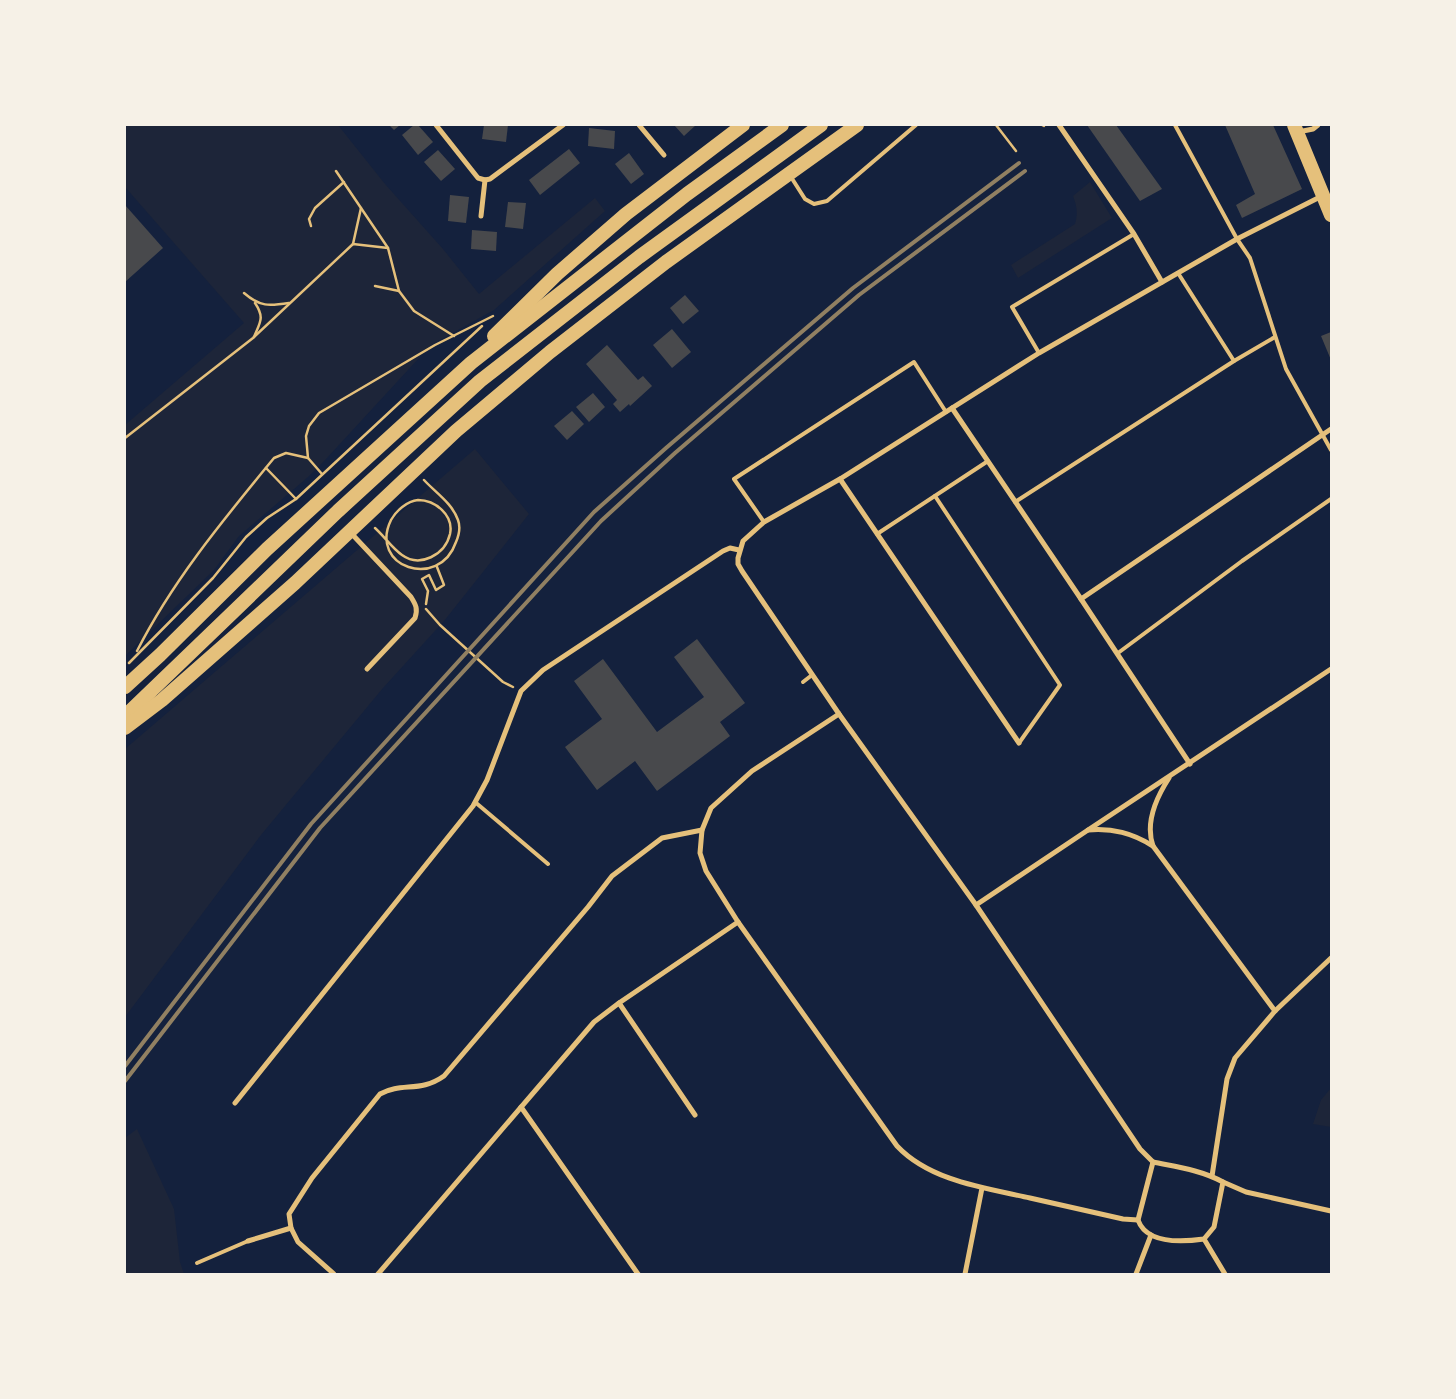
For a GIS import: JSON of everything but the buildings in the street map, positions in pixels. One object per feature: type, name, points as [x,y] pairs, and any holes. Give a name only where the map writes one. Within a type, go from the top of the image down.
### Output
[{"type":"highway","points":[[470,363],[502,326],[564,268],[626,214],[743,125]]},
{"type":"highway","points":[[125,687],[302,516],[470,363],[687,194],[782,125]]},
{"type":"highway","points":[[125,716],[338,511],[480,381],[639,257],[821,125]]},
{"type":"highway","points":[[125,728],[162,700],[295,584],[456,431],[594,317],[788,173],[857,125]]},
{"type":"highway","points":[[1295,128],[1331,215]]},
{"type":"street","points":[[436,125],[478,178],[485,180],[490,179],[563,125]]},
{"type":"street","points":[[639,125],[664,155]]},
{"type":"street","points":[[1060,125],[1134,234],[1162,282]]},
{"type":"street","points":[[1295,128],[1313,129],[1318,125]]},
{"type":"street","points":[[481,216],[485,180]]},
{"type":"street","points":[[1323,196],[1237,239],[1039,353],[840,479],[764,522],[743,541],[738,564],[839,714],[976,905],[1140,1149],[1153,1162],[1212,1176],[1246,1192],[1331,1211]]},
{"type":"street","points":[[952,408],[1118,653],[1190,764]]},
{"type":"street","points":[[1081,599],[1331,428]]},
{"type":"street","points":[[840,479],[1019,743]]},
{"type":"street","points":[[349,531],[411,597],[417,611],[415,618],[367,669]]},
{"type":"street","points":[[235,1103],[475,802],[487,780],[521,691],[543,670],[723,551],[730,548],[740,550]]},
{"type":"street","points":[[976,905],[1331,669]]},
{"type":"street","points":[[839,714],[752,771],[711,808],[702,830],[700,853],[706,871],[738,922],[897,1146],[907,1157],[934,1172],[982,1188],[1123,1219],[1138,1220]]},
{"type":"street","points":[[1170,776],[1162,788],[1152,813],[1150,836],[1154,846],[1275,1011]]},
{"type":"street","points":[[1088,830],[1104,829],[1134,835],[1154,846]]},
{"type":"street","points":[[334,1274],[298,1242],[291,1228],[289,1214],[312,1178],[380,1094],[388,1089],[424,1086],[444,1076],[588,907],[612,876],[662,838],[702,830]]},
{"type":"street","points":[[378,1274],[594,1022],[738,922]]},
{"type":"street","points":[[1212,1176],[1227,1079],[1235,1058],[1275,1011],[1331,958]]},
{"type":"street","points":[[619,1003],[695,1114]]},
{"type":"street","points":[[521,1107],[638,1274]]},
{"type":"street","points":[[1153,1162],[1138,1220],[1144,1231],[1151,1235],[1177,1242],[1204,1239],[1214,1227],[1223,1182]]},
{"type":"street","points":[[965,1274],[982,1188]]},
{"type":"street","points":[[248,1241],[291,1228]]},
{"type":"street","points":[[1136,1274],[1151,1235]]},
{"type":"street","points":[[1204,1239],[1225,1274]]},
{"type":"lane","points":[[788,173],[805,199],[814,204],[827,201],[916,125]]},
{"type":"lane","points":[[1175,125],[1237,239],[1250,258],[1286,368],[1331,450]]},
{"type":"lane","points":[[1039,353],[1012,307],[1134,234]]},
{"type":"lane","points":[[1178,273],[1234,360]]},
{"type":"lane","points":[[1015,502],[1234,360],[1275,337]]},
{"type":"lane","points":[[764,522],[734,479],[914,362],[946,412]]},
{"type":"lane","points":[[877,534],[988,462]]},
{"type":"lane","points":[[935,496],[1060,686],[1019,743]]},
{"type":"lane","points":[[1118,653],[1242,561],[1331,500]]},
{"type":"lane","points":[[803,682],[812,675]]},
{"type":"lane","points":[[475,802],[548,864]]},
{"type":"lane","points":[[197,1263],[248,1241]]},
{"type":"path","points":[[996,125],[1016,151]]},
{"type":"path","points":[[336,171],[388,248],[399,291],[414,311],[454,336]]},
{"type":"path","points":[[311,226],[309,219],[315,208],[344,182]]},
{"type":"path","points":[[125,438],[253,338],[353,244],[361,208]]},
{"type":"path","points":[[353,244],[388,248]]},
{"type":"path","points":[[375,286],[399,291]]},
{"type":"path","points":[[244,293],[260,311],[261,321],[253,338]]},
{"type":"path","points":[[254,302],[270,306],[291,302]]},
{"type":"path","points":[[126,666],[212,578],[246,537],[268,518],[296,499],[493,316],[435,345],[319,413],[309,426],[306,436],[308,458]]},
{"type":"path","points":[[136,654],[150,626],[195,557],[274,458],[286,453],[308,458],[318,469]]},
{"type":"path","points":[[266,468],[296,499]]},
{"type":"path","points":[[391,544],[403,555],[413,559],[424,560],[441,550],[450,533],[450,524],[441,508],[425,501],[415,500],[404,505],[393,517],[388,527],[386,537],[392,557],[401,563],[419,569],[436,567],[451,555],[458,536],[459,521],[450,505],[415,469]]},
{"type":"path","points":[[436,567],[444,586],[436,590],[429,575],[422,579],[428,591],[425,608],[440,625],[503,682]]},
{"type":"shaded area","points":[[125,125],[338,125],[385,184],[443,249],[479,294],[595,198],[605,211],[494,310],[431,345],[326,459],[308,477],[239,536],[214,570],[125,656],[125,425],[244,323],[125,187]]},
{"type":"shaded area","points":[[1090,182],[1112,218],[1018,278],[1011,265],[1075,224],[1077,210],[1073,196]]},
{"type":"shaded area","points":[[475,449],[529,514],[444,621],[383,688],[261,835],[125,1017],[125,749]]},
{"type":"shaded area","points":[[1331,1088],[1331,1127],[1313,1124],[1321,1100]]},
{"type":"shaded area","points":[[137,1129],[174,1209],[180,1262],[184,1274],[125,1274],[125,1138]]},
{"type":"railway","points":[[125,1066],[311,824],[594,512],[853,288],[1019,163]]},
{"type":"railway","points":[[125,1081],[320,828],[601,521],[675,453],[859,295],[1025,171]]}]
